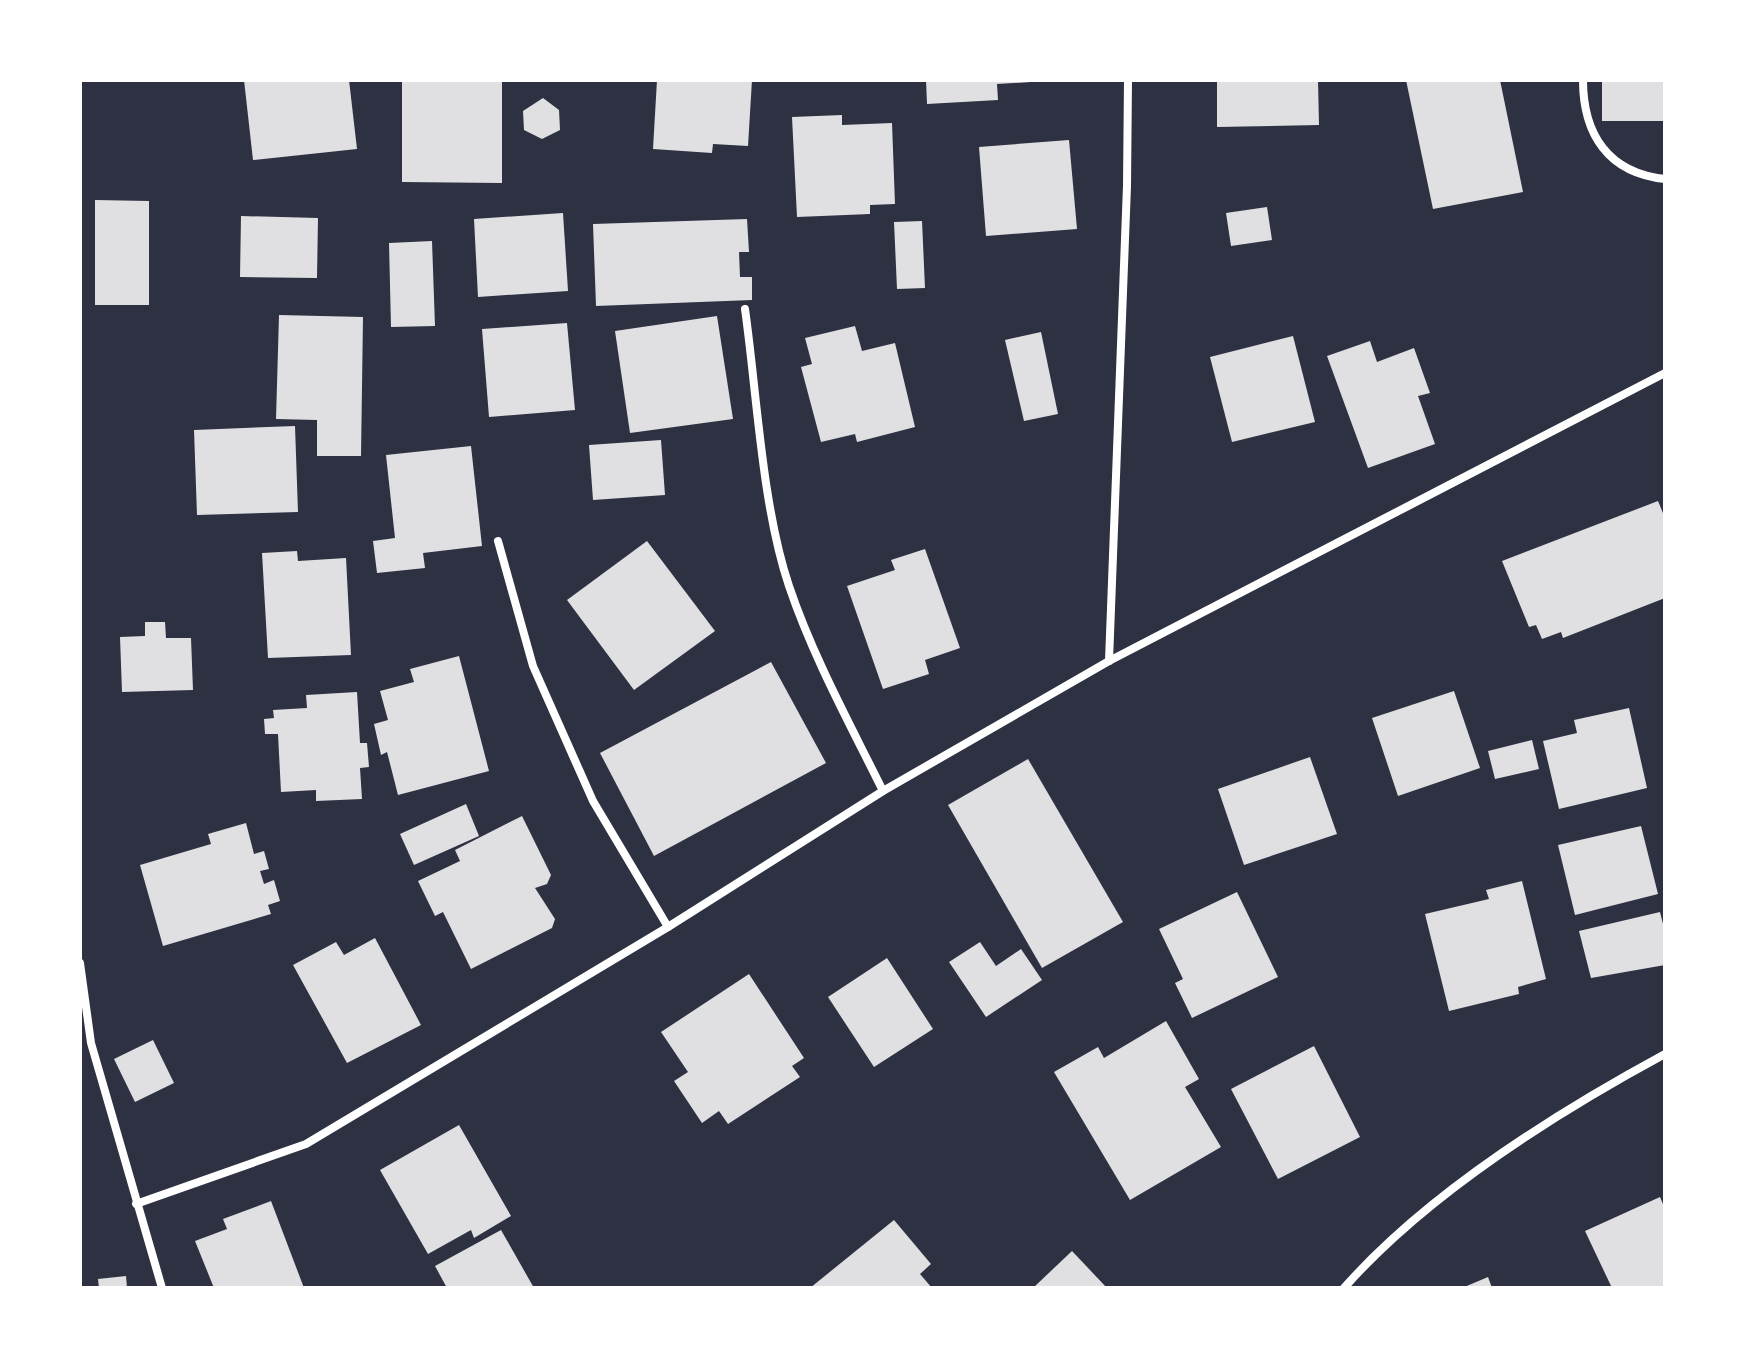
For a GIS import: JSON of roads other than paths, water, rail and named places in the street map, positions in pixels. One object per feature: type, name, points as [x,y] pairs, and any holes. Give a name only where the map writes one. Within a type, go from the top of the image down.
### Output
[{"type":"street","points":[[1109,661],[1127,186],[1128,80]]},
{"type":"street","points":[[1583,80],[1594,140],[1620,166],[1665,179]]},
{"type":"street","points":[[745,309],[771,504],[788,585],[826,676],[883,791]]},
{"type":"street","points":[[136,1204],[306,1144],[668,927],[883,791],[1109,661],[1665,373]]},
{"type":"street","points":[[498,541],[533,666],[593,801],[668,927]]},
{"type":"street","points":[[80,963],[91,1043],[162,1288]]},
{"type":"street","points":[[80,1044],[91,1043]]},
{"type":"street","points":[[1344,1288],[1442,1198],[1593,1093],[1665,1054]]}]
